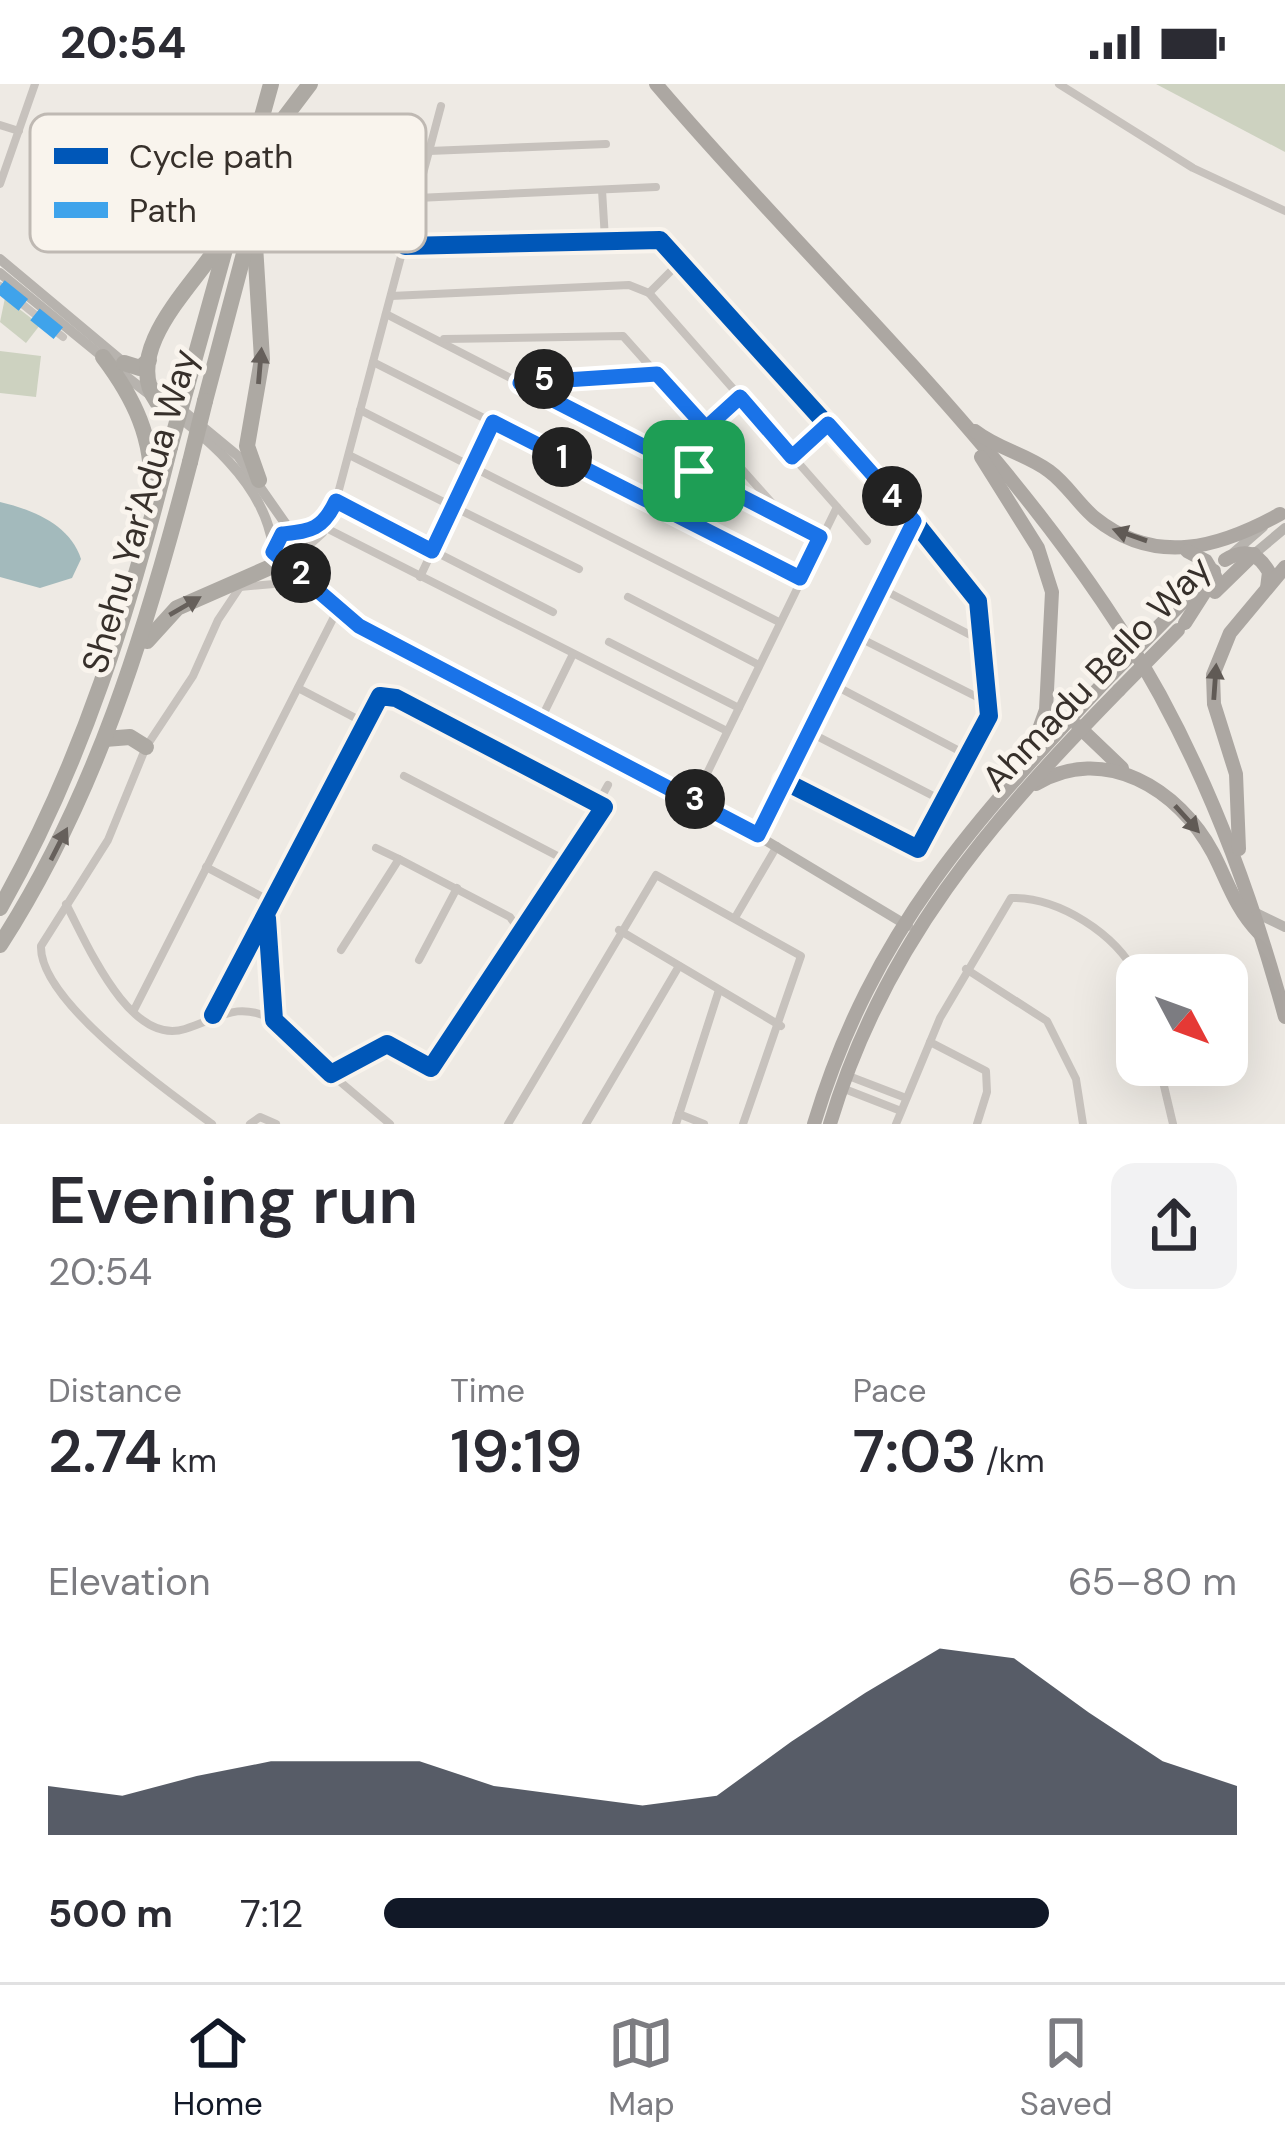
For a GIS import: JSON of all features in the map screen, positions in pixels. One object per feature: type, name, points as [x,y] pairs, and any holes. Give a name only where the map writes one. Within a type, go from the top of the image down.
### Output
[{"type":"highway","name":"Shehu Yar'Adua Way","points":[[262,114],[271,84]]},
{"type":"highway","name":"Shehu Yar'Adua Way","points":[[290,114],[310,84]]},
{"type":"highway","points":[[124,364],[140,368],[149,360],[171,310],[211,252]]},
{"type":"highway","name":"Shehu Yar'Adua Way","points":[[0,908],[76,754],[120,637],[223,252]]},
{"type":"highway","name":"Shehu Yar'Adua Way","points":[[0,945],[49,863],[123,690],[246,252]]},
{"type":"highway","points":[[255,252],[262,359],[247,446],[259,479]]},
{"type":"highway","points":[[103,357],[139,415],[152,475],[144,552]]},
{"type":"highway","points":[[139,415],[154,394],[149,360]]},
{"type":"highway","points":[[123,690],[163,620],[245,580],[280,557]]},
{"type":"highway","points":[[105,739],[130,737],[146,747]]},
{"type":"main road","points":[[644,84],[693,128]]},
{"type":"main road","points":[[656,84],[968,431],[1065,550],[1119,628],[1194,761],[1244,878],[1285,1017]]},
{"type":"main road","points":[[933,393],[996,446],[1050,472],[1102,523],[1220,565],[1242,552],[1254,554],[1269,572],[1268,588]]},
{"type":"main road","points":[[968,431],[1050,577],[1054,613],[1038,738],[1009,794]]},
{"type":"main road","points":[[1176,547],[1219,545],[1283,518]]},
{"type":"main road","name":"Ahmadu Bello Way","points":[[814,1124],[851,1021],[909,927],[1009,794],[1076,723],[1094,716],[1112,682],[1254,554]]},
{"type":"main road","name":"Ahmadu Bello Way","points":[[1177,623],[1220,565]]},
{"type":"main road","points":[[1244,878],[1235,820],[1234,763],[1213,685],[1223,644],[1285,567]]},
{"type":"main road","points":[[1076,723],[1112,682]]},
{"type":"main road","points":[[1048,685],[1056,706],[1195,826],[1240,913],[1263,938]]},
{"type":"main road","points":[[1009,794],[1065,770],[1096,767],[1127,772]]},
{"type":"main road","name":"Ahmadu Bello Way","points":[[830,1124],[843,1081],[909,927]]},
{"type":"street","points":[[0,184],[35,84]]},
{"type":"street","points":[[1059,84],[1193,168],[1285,211]]},
{"type":"street","points":[[426,163],[441,106]]},
{"type":"street","points":[[0,125],[20,131]]},
{"type":"street","points":[[429,151],[606,144]]},
{"type":"street","points":[[426,198],[656,187]]},
{"type":"street","points":[[602,190],[605,238]]},
{"type":"street","points":[[426,245],[660,240],[974,590],[991,704],[922,845],[914,849],[784,781]]},
{"type":"street","points":[[280,557],[303,551],[326,528],[403,252]]},
{"type":"street","points":[[0,259],[124,364],[241,475],[265,511],[280,557],[337,611],[695,799],[909,927]]},
{"type":"street","points":[[649,293],[682,261]]},
{"type":"street","points":[[0,273],[259,479],[303,551],[306,578]]},
{"type":"street","points":[[392,296],[629,285],[649,293],[867,541]]},
{"type":"street","points":[[0,286],[63,337]]},
{"type":"street","points":[[386,314],[820,537]]},
{"type":"street","points":[[439,339],[616,332],[786,518]]},
{"type":"street","points":[[373,362],[800,578]]},
{"type":"street","points":[[520,383],[657,374]]},
{"type":"street","points":[[706,428],[740,397]]},
{"type":"street","points":[[360,410],[779,622]]},
{"type":"street","points":[[420,577],[493,422]]},
{"type":"street","points":[[792,457],[828,424]]},
{"type":"street","points":[[349,454],[580,569]]},
{"type":"street","points":[[280,557],[282,534],[318,528],[334,506]]},
{"type":"street","points":[[334,506],[553,612]]},
{"type":"street","points":[[695,799],[837,507]]},
{"type":"street","name":"Ahmadu Bello Way","points":[[1254,554],[1283,518]]},
{"type":"street","name":"Ahmadu Bello Way","points":[[1220,565],[1283,518]]},
{"type":"street","points":[[758,835],[914,521]]},
{"type":"street","points":[[326,528],[727,731]]},
{"type":"street","points":[[212,1124],[110,1048],[46,968],[41,946],[116,824],[146,747],[193,676],[218,620],[245,580],[285,583],[306,578]]},
{"type":"street","points":[[880,588],[983,642]]},
{"type":"street","points":[[628,597],[759,665]]},
{"type":"street","points":[[134,1010],[337,611]]},
{"type":"street","points":[[856,636],[991,704]]},
{"type":"street","points":[[609,642],[739,707]]},
{"type":"street","points":[[542,719],[573,654]]},
{"type":"street","points":[[832,684],[969,756]]},
{"type":"street","points":[[298,688],[365,723]]},
{"type":"street","points":[[213,1016],[365,723],[387,694],[598,803],[603,810],[437,1066],[423,1066],[387,1044],[331,1074]]},
{"type":"street","points":[[808,732],[946,802]]},
{"type":"street","points":[[404,776],[569,862]]},
{"type":"street","points":[[598,803],[608,785]]},
{"type":"street","points":[[736,916],[777,846]]},
{"type":"street","points":[[376,848],[510,917],[521,934]]},
{"type":"street","points":[[341,950],[399,859]]},
{"type":"street","points":[[206,867],[274,903]]},
{"type":"street","points":[[508,1124],[619,930],[656,875],[801,956],[781,1026],[743,1124]]},
{"type":"street","points":[[419,959],[457,887]]},
{"type":"street","points":[[896,1124],[929,1042],[1005,902],[1018,896],[1100,931],[1119,954]]},
{"type":"street","points":[[65,902],[106,980],[134,1010],[168,1031],[213,1016],[254,1010],[274,1020],[390,1124]]},
{"type":"street","points":[[1256,913],[1285,927]]},
{"type":"street","points":[[266,918],[274,1020]]},
{"type":"street","points":[[619,930],[781,1026]]},
{"type":"street","points":[[586,1124],[679,966]]},
{"type":"street","points":[[966,969],[1047,1021],[1076,1079],[1083,1124]]},
{"type":"street","points":[[704,1124],[678,1119],[719,990]]},
{"type":"street","points":[[929,1042],[986,1072],[987,1092],[977,1124]]},
{"type":"street","points":[[843,1081],[906,1099]]},
{"type":"street","points":[[843,1081],[901,1112]]},
{"type":"street","points":[[1164,1086],[1173,1124]]},
{"type":"street","points":[[250,1124],[260,1117],[276,1124]]},
{"type":"green space","points":[[1156,84],[1285,84],[1285,152]]},
{"type":"green space","points":[[5,298],[40,325],[26,343],[0,322]]},
{"type":"green space","points":[[0,351],[41,356],[36,397],[0,393]]},
{"type":"water","points":[[0,502],[60,528],[81,559],[72,578],[40,588],[0,577]]},
{"type":"marked path","points":[[0,286],[63,337]]},
{"type":"cycle path","points":[[426,246],[660,240],[914,521],[978,601],[989,716],[918,849],[784,781]]},
{"type":"cycle path","points":[[213,1015],[380,696],[396,698],[604,807],[431,1068],[387,1044],[331,1074],[274,1020],[267,918]]},
{"type":"route","points":[[657,374],[706,428],[740,397],[792,457],[828,424],[914,521],[758,835],[359,626],[273,552],[282,534],[298,536],[318,528],[336,501],[432,551],[493,422],[800,578],[820,537],[694,471],[520,383],[553,377],[657,374]]}]
